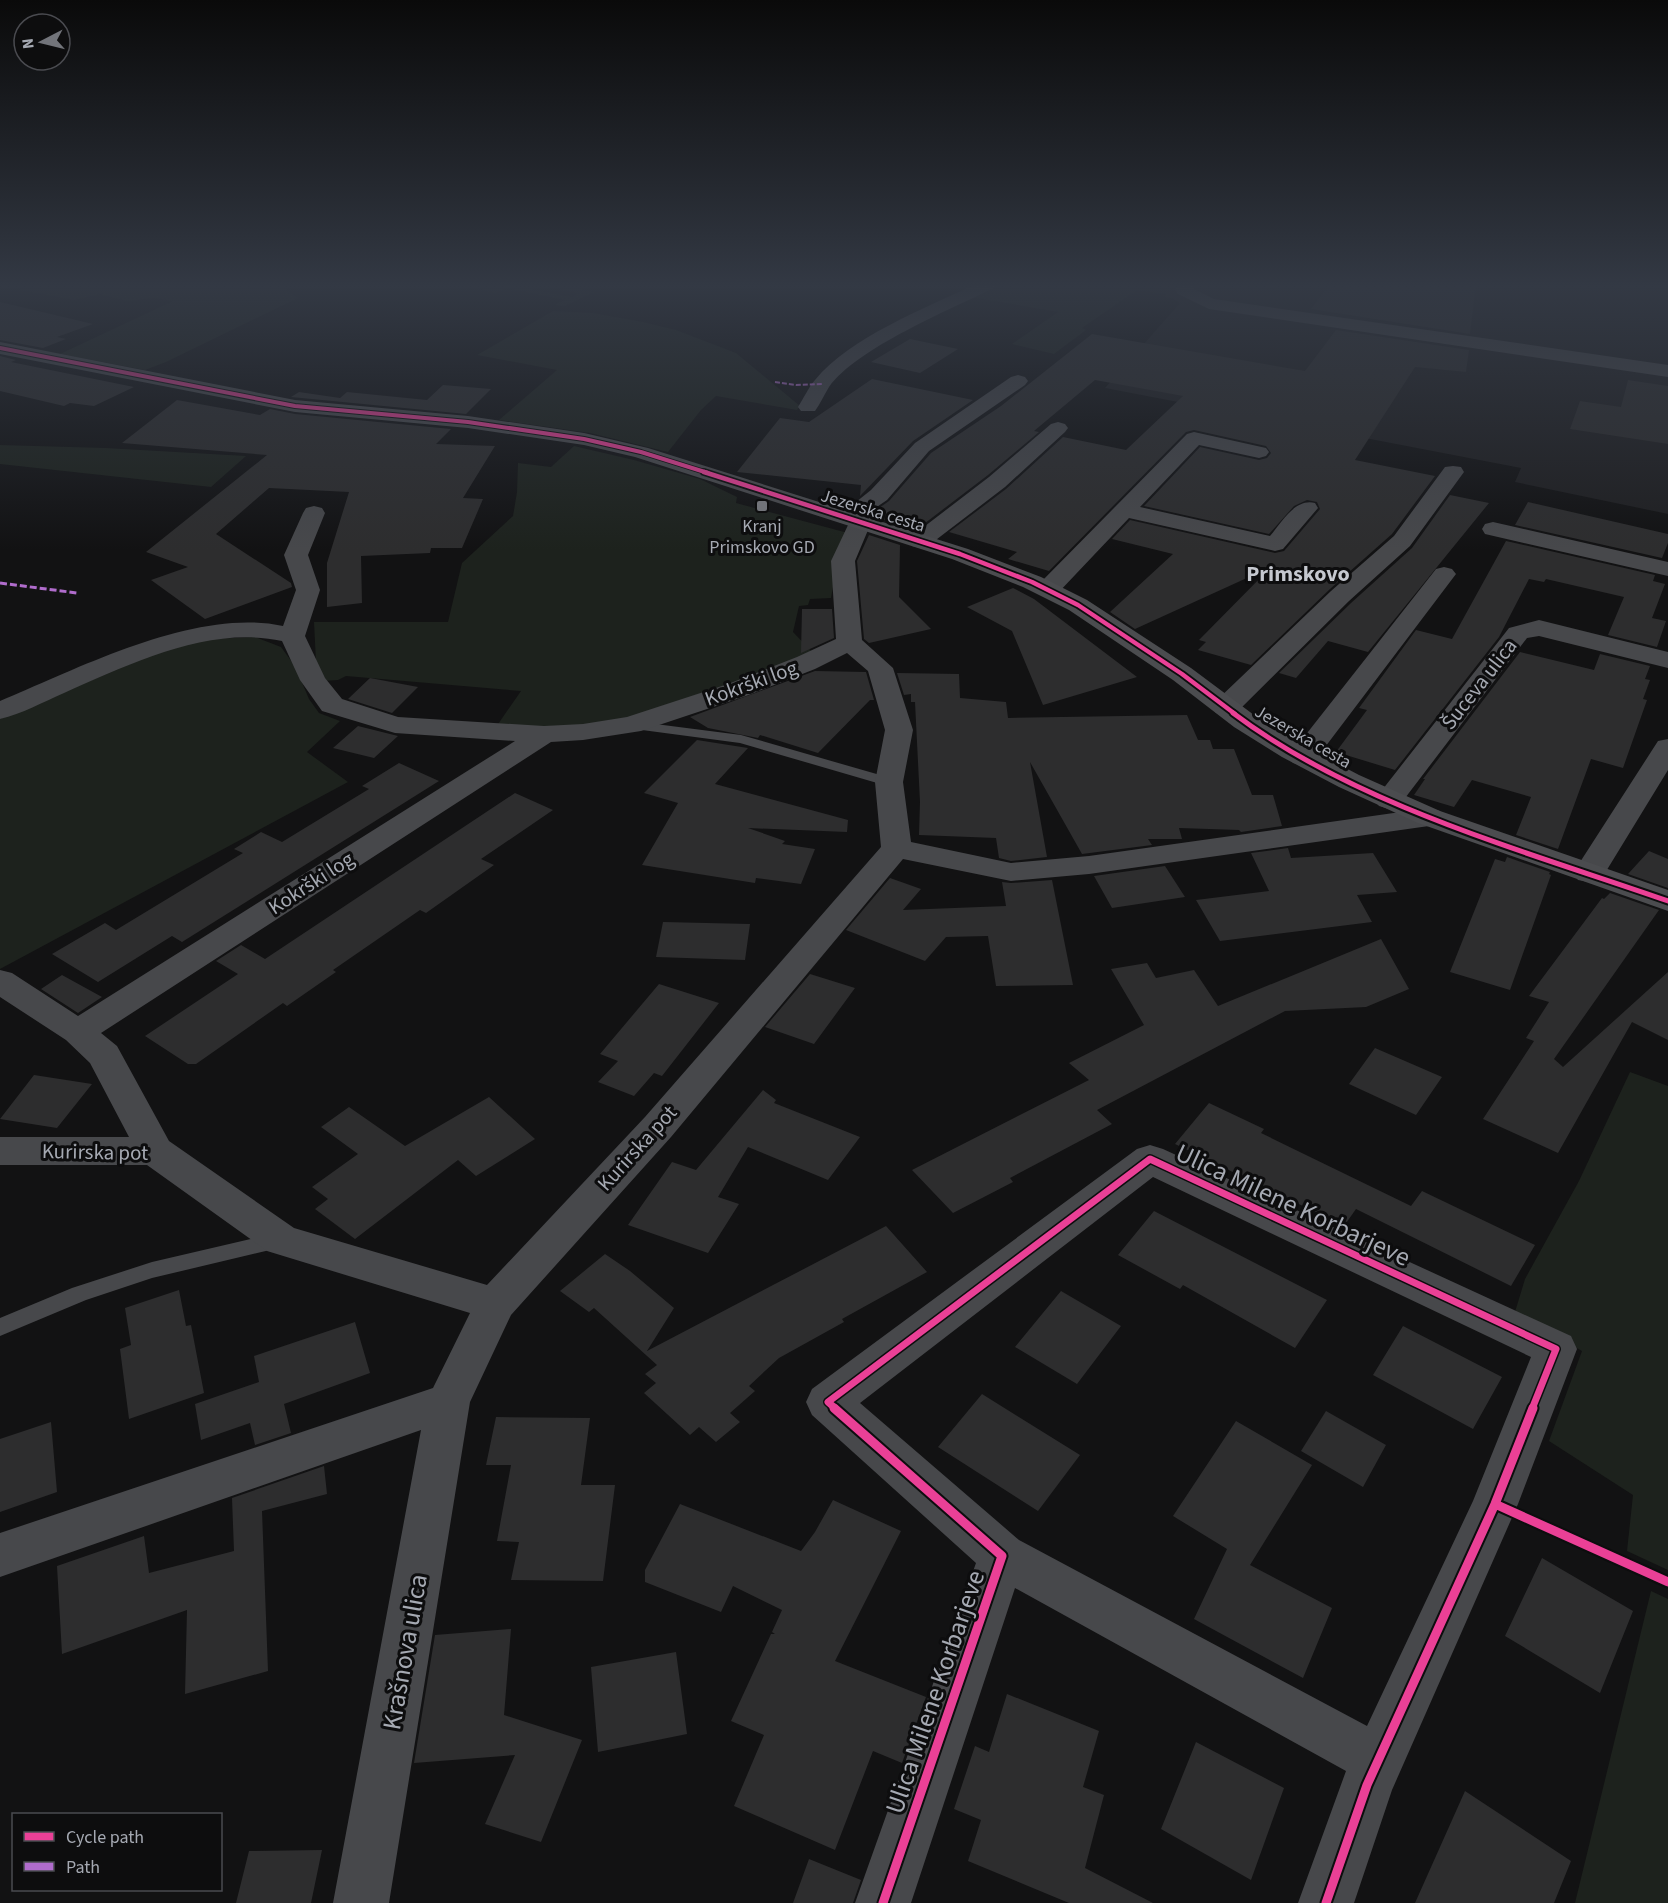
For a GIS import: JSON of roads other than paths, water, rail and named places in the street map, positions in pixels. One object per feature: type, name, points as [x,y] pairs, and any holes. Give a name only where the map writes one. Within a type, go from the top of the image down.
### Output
[{"type":"street","name":"Jezerska cesta","points":[[126,373],[295,406],[531,429],[584,439],[660,458],[859,517],[1048,589],[1078,605],[1303,757],[1389,800],[1429,817],[1668,901]]},
{"type":"street","points":[[808,407],[822,384],[835,373]]},
{"type":"street","name":"Jezerska cesta","points":[[859,517],[922,447],[1018,381]]},
{"type":"street","name":"Jezerska cesta","points":[[920,541],[997,482],[1058,429]]},
{"type":"street","points":[[1048,589],[1194,438],[1259,452]]},
{"type":"street","name":"Jezerska cesta","points":[[1226,707],[1340,596],[1402,540],[1453,472]]},
{"type":"street","points":[[1123,510],[1275,544],[1307,508]]},
{"type":"street","points":[[0,711],[146,651],[201,635],[249,628],[292,636],[308,590],[296,555],[314,513]]},
{"type":"street","points":[[859,517],[843,561],[849,642],[880,668],[898,730],[889,782],[896,848]]},
{"type":"street","points":[[1493,529],[1668,569]]},
{"type":"street","name":"Jezerska cesta","points":[[1303,757],[1444,574]]},
{"type":"street","name":"Šuceva ulica","points":[[1389,800],[1518,633],[1539,628],[1668,660]]},
{"type":"street","name":"Kokrški log","points":[[292,636],[313,680],[332,705],[395,725],[544,734],[583,732],[631,725],[767,678],[806,663],[849,642]]},
{"type":"street","name":"Kokrški log","points":[[78,1032],[544,734]]},
{"type":"street","points":[[1589,873],[1668,747]]},
{"type":"street","name":"Jezerska cesta","points":[[896,848],[1011,872],[1089,865],[1429,817]]},
{"type":"street","name":"Kurirska pot","points":[[0,1151],[155,1151],[280,1240],[495,1304],[658,1127],[896,848]]},
{"type":"street","points":[[0,981],[78,1032],[104,1055],[155,1151]]},
{"type":"street","name":"Ulica Milene Korbarjeve","points":[[1326,1903],[1367,1785],[1495,1504],[1556,1349],[1150,1160],[828,1402],[1002,1556],[1378,1760]]},
{"type":"street","name":"Krašnova ulica","points":[[362,1903],[448,1402],[495,1304]]},
{"type":"street","points":[[0,1555],[448,1402]]},
{"type":"street","name":"Ulica Milene Korbarjeve","points":[[883,1903],[1002,1556]]},
{"type":"lane","points":[[631,725],[741,739],[889,782]]},
{"type":"lane","points":[[0,1327],[80,1294],[152,1270],[280,1240]]},
{"type":"place","name":"Kranj Primskovo GD","points":[[762,506]]},
{"type":"district","name":"Primskovo","points":[[1298,574]]}]
